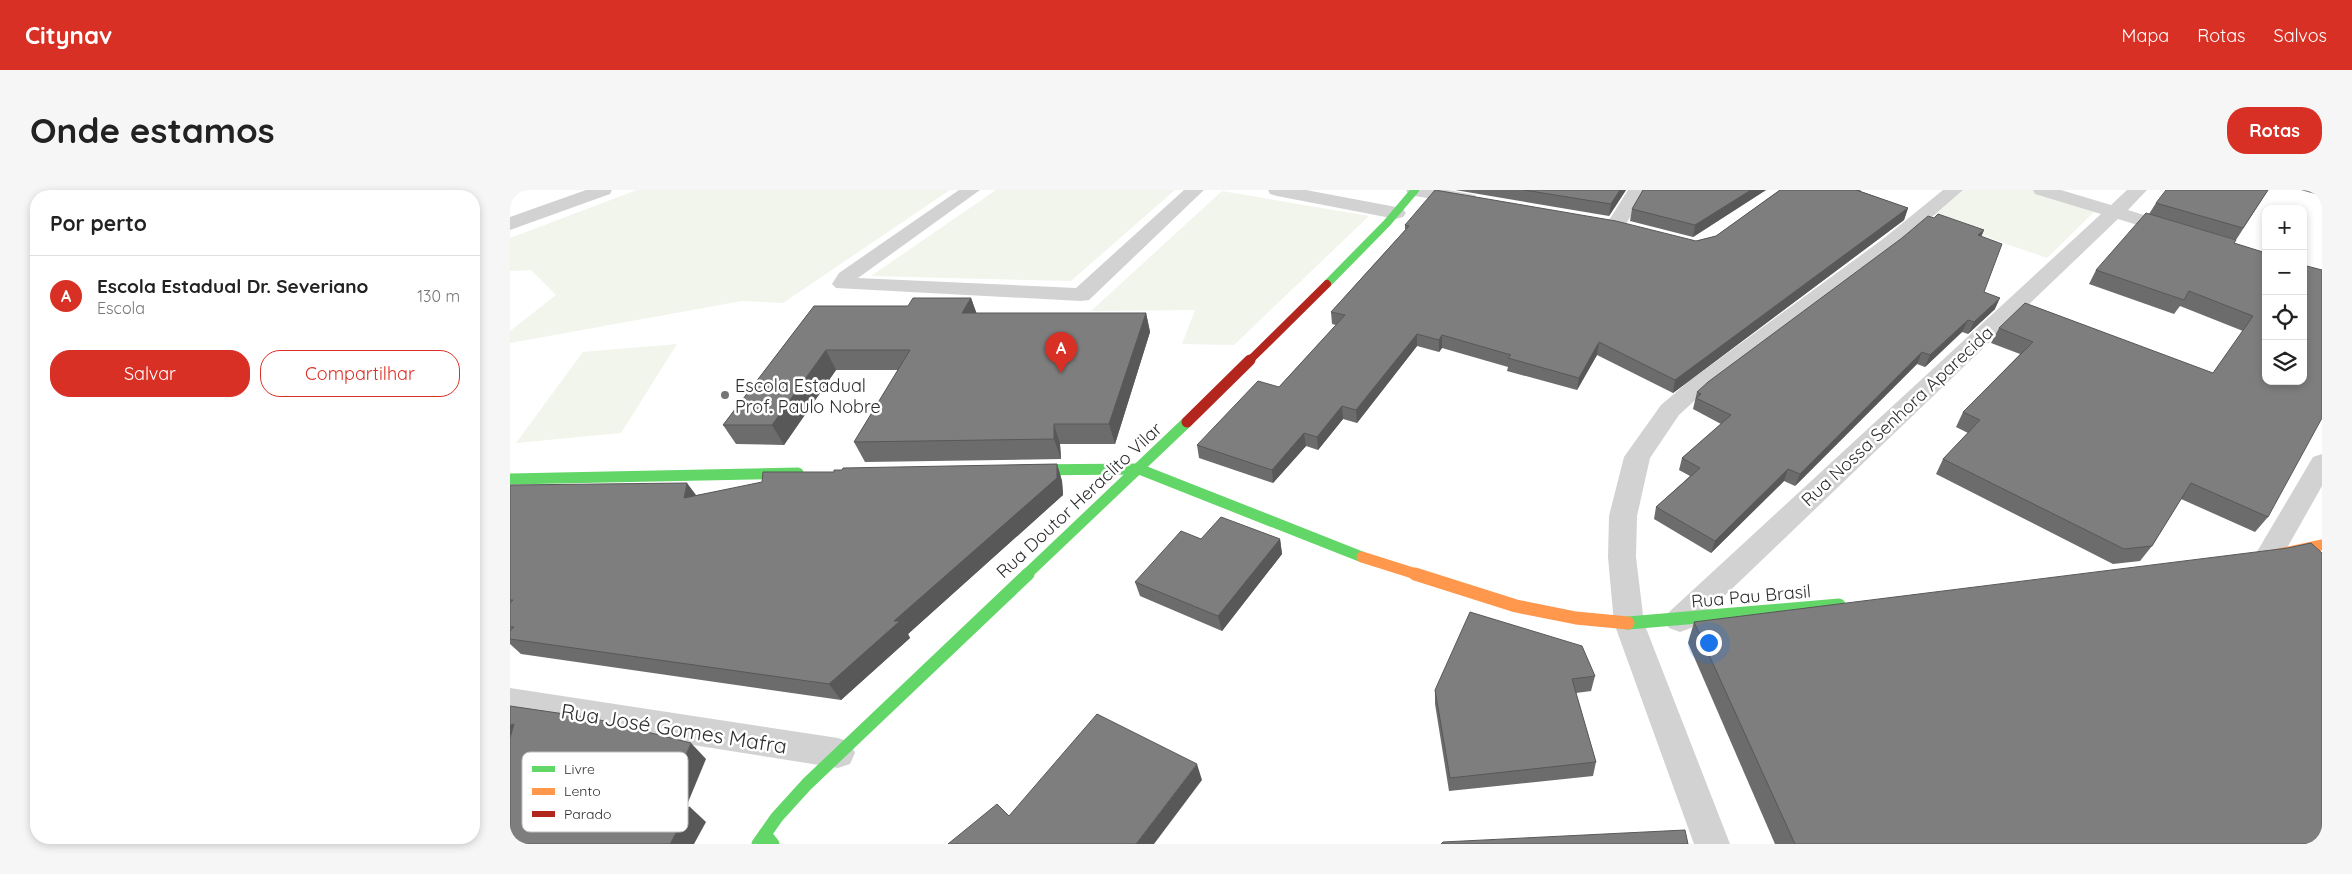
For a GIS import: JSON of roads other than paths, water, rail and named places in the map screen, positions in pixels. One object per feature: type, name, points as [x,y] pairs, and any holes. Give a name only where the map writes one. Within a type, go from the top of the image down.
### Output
[{"type":"street","points":[[510,224],[603,190]]},
{"type":"street","points":[[971,190],[846,277],[843,284],[1080,295],[1195,190]]},
{"type":"street","points":[[1277,190],[1396,213]]},
{"type":"street","points":[[1415,190],[1482,201]]},
{"type":"street","name":"Rua Doutor Heraclito Vilar","points":[[758,844],[801,790],[838,753],[1248,364],[1396,213],[1415,190]]},
{"type":"street","points":[[1616,225],[1637,190]]},
{"type":"street","points":[[1712,844],[1629,623],[1622,557],[1623,516],[1637,456],[1670,410],[1696,387],[1890,243],[1954,190]]},
{"type":"street","points":[[2042,190],[2190,235]]},
{"type":"street","name":"Rua Nossa Senhora Aparecida","points":[[1680,620],[2138,190]]},
{"type":"street","points":[[2263,557],[2322,463]]},
{"type":"street","points":[[1010,470],[1139,468]]},
{"type":"street","name":"Rua Pau Brasil","points":[[1139,468],[1342,551],[1507,603],[1576,618],[1629,623],[1846,604]]},
{"type":"street","points":[[510,479],[811,473]]},
{"type":"street","points":[[2263,557],[2322,545]]},
{"type":"street","name":"Rua José Gomes Mafra","points":[[510,702],[838,753]]},
{"type":"street","points":[[765,834],[773,844]]},
{"type":"place","name":"Escola Estadual Dr. Severiano","points":[[1061,373]]},
{"type":"place","name":"Escola Estadual Prof. Paulo Nobre","points":[[725,395]]}]
